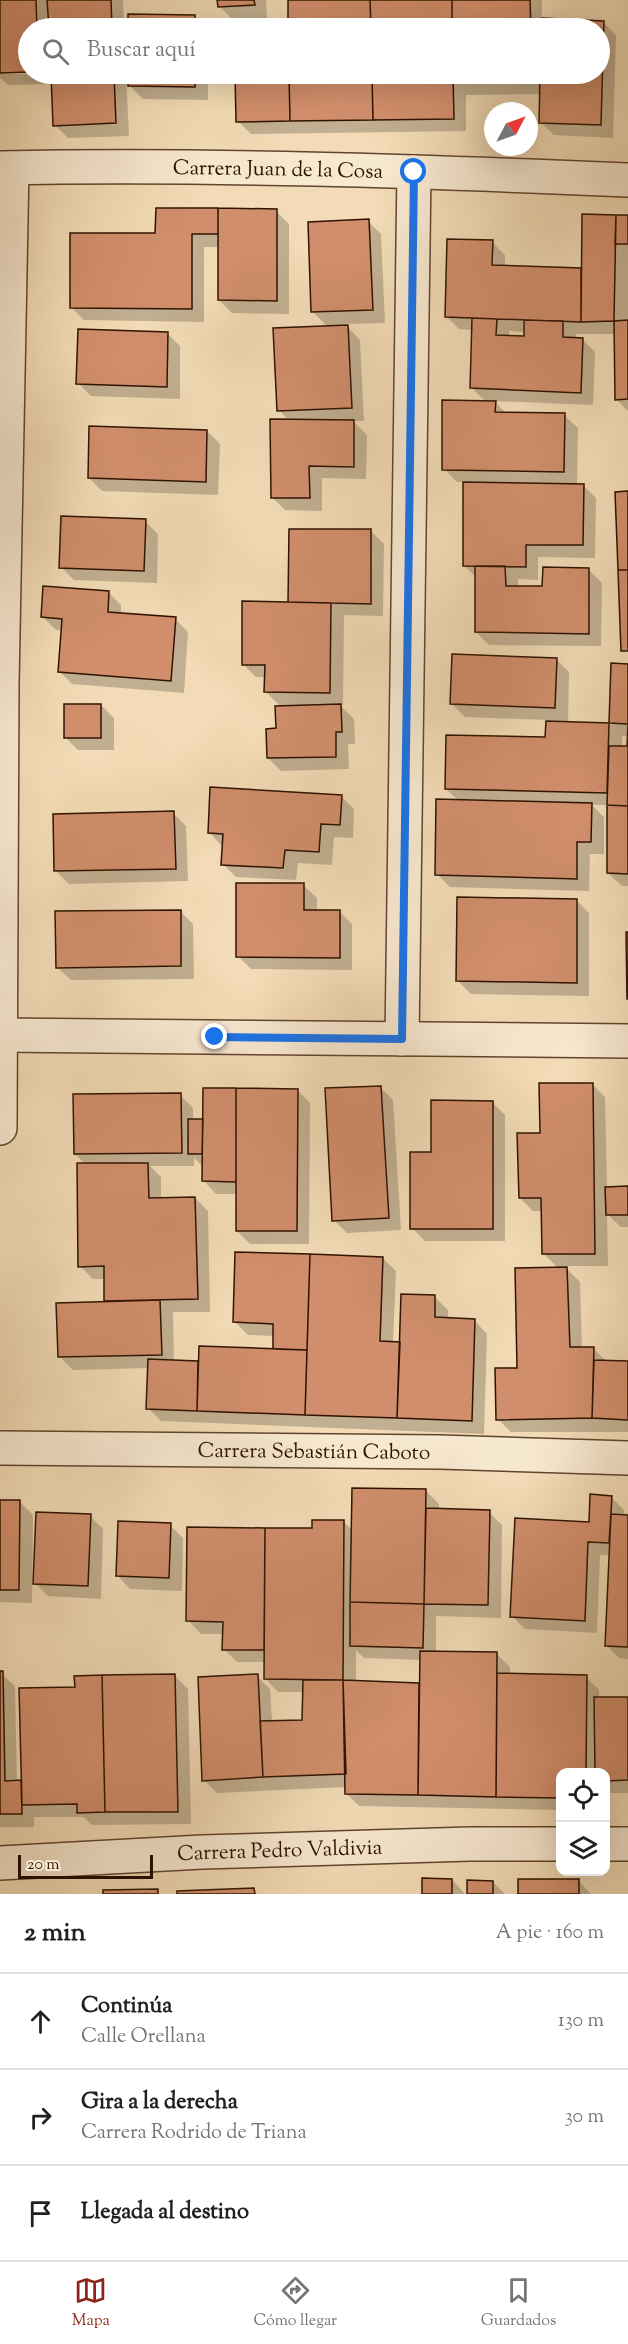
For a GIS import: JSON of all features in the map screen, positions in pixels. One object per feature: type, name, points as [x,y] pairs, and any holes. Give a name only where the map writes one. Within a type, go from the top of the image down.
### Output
[{"type":"street","name":"Carrera Juan de la Cosa","points":[[6,168],[139,167],[414,172],[628,180]]},
{"type":"street","points":[[0,1128],[6,168]]},
{"type":"street","points":[[402,1039],[414,172]]},
{"type":"street","points":[[0,1035],[628,1041]]},
{"type":"street","name":"Carrera Sebastián Caboto","points":[[0,1448],[440,1452],[628,1458]]},
{"type":"street","name":"Carrera Pedro Valdivia","points":[[0,1863],[190,1853],[470,1844],[556,1844]]},
{"type":"street","points":[[610,1844],[628,1844]]},
{"type":"building","points":[[0,0],[36,0],[37,18],[18,18],[18,72],[0,73]]},
{"type":"building","points":[[47,0],[111,0],[112,18],[48,18]]},
{"type":"building","points":[[217,0],[254,0],[255,5],[218,7]]},
{"type":"building","points":[[288,0],[370,0],[371,18],[288,18]]},
{"type":"building","points":[[370,0],[452,0],[452,18],[371,18]]},
{"type":"building","points":[[452,0],[530,0],[531,18],[452,18]]},
{"type":"building","points":[[128,14],[195,15],[195,18],[128,18]]},
{"type":"building","points":[[51,84],[114,84],[116,123],[53,126]]},
{"type":"building","points":[[128,84],[195,84],[195,87],[128,86]]},
{"type":"building","points":[[235,84],[289,84],[290,121],[236,122]]},
{"type":"building","points":[[289,84],[372,84],[373,120],[290,121]]},
{"type":"building","points":[[372,84],[453,84],[454,119],[373,120]]},
{"type":"building","points":[[540,84],[602,84],[601,125],[539,123]]},
{"type":"building","points":[[156,208],[218,208],[218,234],[192,234],[192,309],[70,308],[70,233],[155,233]]},
{"type":"building","points":[[218,208],[277,209],[277,301],[218,300]]},
{"type":"building","points":[[582,214],[616,215],[614,321],[581,322]]},
{"type":"building","points":[[616,215],[628,215],[628,244],[615,244]]},
{"type":"building","points":[[369,219],[373,310],[311,312],[308,222]]},
{"type":"building","points":[[447,239],[493,240],[492,265],[581,268],[581,322],[445,317]]},
{"type":"building","points":[[472,318],[497,319],[496,335],[524,336],[524,320],[563,321],[563,337],[583,338],[581,393],[470,388]]},
{"type":"building","points":[[628,320],[628,399],[615,400],[614,321]]},
{"type":"building","points":[[348,325],[352,408],[277,411],[273,328]]},
{"type":"building","points":[[78,329],[168,332],[167,387],[76,384]]},
{"type":"building","points":[[442,400],[496,401],[495,412],[565,413],[564,472],[442,470]]},
{"type":"building","points":[[270,419],[354,420],[354,467],[309,466],[310,498],[271,498]]},
{"type":"building","points":[[89,426],[207,430],[206,482],[88,478]]},
{"type":"building","points":[[463,482],[584,484],[583,545],[526,545],[526,567],[463,566]]},
{"type":"building","points":[[628,491],[628,570],[618,570],[615,492]]},
{"type":"building","points":[[61,516],[146,519],[144,571],[59,568]]},
{"type":"building","points":[[289,529],[371,529],[371,604],[288,602]]},
{"type":"building","points":[[475,566],[505,566],[506,586],[542,586],[543,567],[589,568],[589,634],[475,632]]},
{"type":"building","points":[[618,570],[628,570],[628,651],[621,651]]},
{"type":"building","points":[[43,586],[109,591],[108,612],[176,617],[171,681],[58,672],[62,619],[41,617]]},
{"type":"building","points":[[242,601],[331,603],[330,693],[264,692],[265,665],[242,665]]},
{"type":"building","points":[[452,654],[557,658],[555,708],[450,704]]},
{"type":"building","points":[[611,663],[628,664],[628,724],[609,723]]},
{"type":"building","points":[[64,704],[101,704],[101,738],[64,738]]},
{"type":"building","points":[[341,704],[342,732],[336,732],[336,757],[267,758],[266,729],[276,728],[275,706]]},
{"type":"building","points":[[546,721],[609,723],[607,793],[445,789],[446,735],[545,737]]},
{"type":"building","points":[[628,724],[628,806],[607,805],[609,746],[627,746]]},
{"type":"building","points":[[210,787],[342,795],[340,825],[321,824],[319,852],[285,850],[283,868],[221,865],[223,834],[208,833]]},
{"type":"building","points":[[436,799],[592,803],[591,842],[577,842],[577,879],[435,875]]},
{"type":"building","points":[[607,805],[628,806],[628,874],[607,873]]},
{"type":"building","points":[[174,811],[176,869],[54,871],[53,814]]},
{"type":"building","points":[[236,883],[304,883],[304,910],[340,910],[340,958],[236,957]]},
{"type":"building","points":[[457,897],[577,899],[577,983],[456,981]]},
{"type":"building","points":[[181,910],[181,966],[56,968],[55,911]]},
{"type":"building","points":[[626,932],[628,932],[628,999],[627,999]]},
{"type":"building","points":[[539,1083],[593,1083],[595,1254],[542,1254],[541,1198],[519,1198],[517,1133],[540,1133]]},
{"type":"building","points":[[381,1086],[389,1218],[332,1221],[325,1088]]},
{"type":"building","points":[[203,1088],[236,1088],[236,1182],[202,1181]]},
{"type":"building","points":[[236,1088],[298,1089],[297,1231],[236,1231]]},
{"type":"building","points":[[181,1093],[182,1153],[74,1154],[73,1094]]},
{"type":"building","points":[[431,1100],[493,1101],[493,1229],[410,1229],[410,1152],[431,1152]]},
{"type":"building","points":[[188,1119],[203,1119],[202,1154],[188,1154]]},
{"type":"building","points":[[77,1163],[148,1163],[149,1198],[195,1197],[198,1299],[104,1301],[104,1266],[78,1267]]},
{"type":"building","points":[[628,1186],[628,1215],[606,1215],[605,1187]]},
{"type":"building","points":[[235,1252],[310,1254],[307,1350],[273,1349],[273,1324],[233,1322]]},
{"type":"building","points":[[310,1254],[383,1257],[380,1341],[400,1342],[397,1418],[305,1415]]},
{"type":"building","points":[[567,1267],[570,1347],[594,1347],[592,1418],[496,1420],[495,1368],[517,1368],[515,1268]]},
{"type":"building","points":[[401,1294],[435,1295],[435,1317],[475,1319],[472,1421],[397,1418]]},
{"type":"building","points":[[160,1300],[162,1355],[58,1357],[56,1303]]},
{"type":"building","points":[[199,1346],[307,1350],[305,1415],[197,1411]]},
{"type":"building","points":[[148,1359],[198,1361],[197,1411],[146,1409]]},
{"type":"building","points":[[594,1360],[628,1361],[628,1420],[592,1418]]},
{"type":"building","points":[[352,1488],[426,1489],[424,1604],[350,1602]]},
{"type":"building","points":[[590,1494],[612,1496],[609,1543],[588,1542],[585,1621],[510,1617],[515,1518],[589,1522]]},
{"type":"building","points":[[0,1500],[20,1500],[19,1590],[0,1590]]},
{"type":"building","points":[[426,1508],[490,1510],[488,1605],[424,1604]]},
{"type":"building","points":[[36,1512],[91,1514],[88,1586],[33,1584]]},
{"type":"building","points":[[611,1514],[628,1515],[628,1647],[605,1646]]},
{"type":"building","points":[[312,1520],[344,1520],[343,1680],[264,1679],[265,1528],[312,1528]]},
{"type":"building","points":[[118,1521],[171,1523],[169,1578],[116,1576]]},
{"type":"building","points":[[187,1527],[265,1528],[264,1650],[222,1650],[223,1622],[186,1621]]},
{"type":"building","points":[[350,1602],[424,1604],[423,1648],[350,1646]]},
{"type":"building","points":[[420,1651],[497,1652],[496,1797],[418,1795]]},
{"type":"building","points":[[0,1671],[3,1671],[5,1781],[21,1780],[22,1814],[0,1814]]},
{"type":"building","points":[[497,1673],[587,1675],[586,1768],[556,1768],[556,1798],[496,1797]]},
{"type":"building","points":[[175,1674],[178,1812],[105,1812],[102,1675]]},
{"type":"building","points":[[258,1674],[263,1777],[202,1781],[198,1677]]},
{"type":"building","points":[[102,1675],[105,1812],[77,1813],[77,1804],[22,1805],[19,1688],[75,1687],[74,1676]]},
{"type":"building","points":[[303,1680],[343,1680],[346,1774],[263,1777],[260,1721],[302,1720]]},
{"type":"building","points":[[343,1680],[419,1683],[418,1795],[345,1794]]},
{"type":"building","points":[[594,1697],[628,1697],[628,1780],[610,1781],[610,1768],[595,1768]]},
{"type":"building","points":[[422,1878],[452,1879],[452,1894],[422,1894]]},
{"type":"building","points":[[518,1879],[579,1879],[579,1894],[518,1894]]},
{"type":"building","points":[[467,1880],[493,1881],[493,1894],[467,1894]]},
{"type":"building","points":[[254,1888],[255,1894],[177,1894],[177,1891]]},
{"type":"building","points":[[158,1889],[158,1894],[103,1894],[103,1890]]},
{"type":"route","points":[[215,1037],[402,1039],[414,172]]}]
